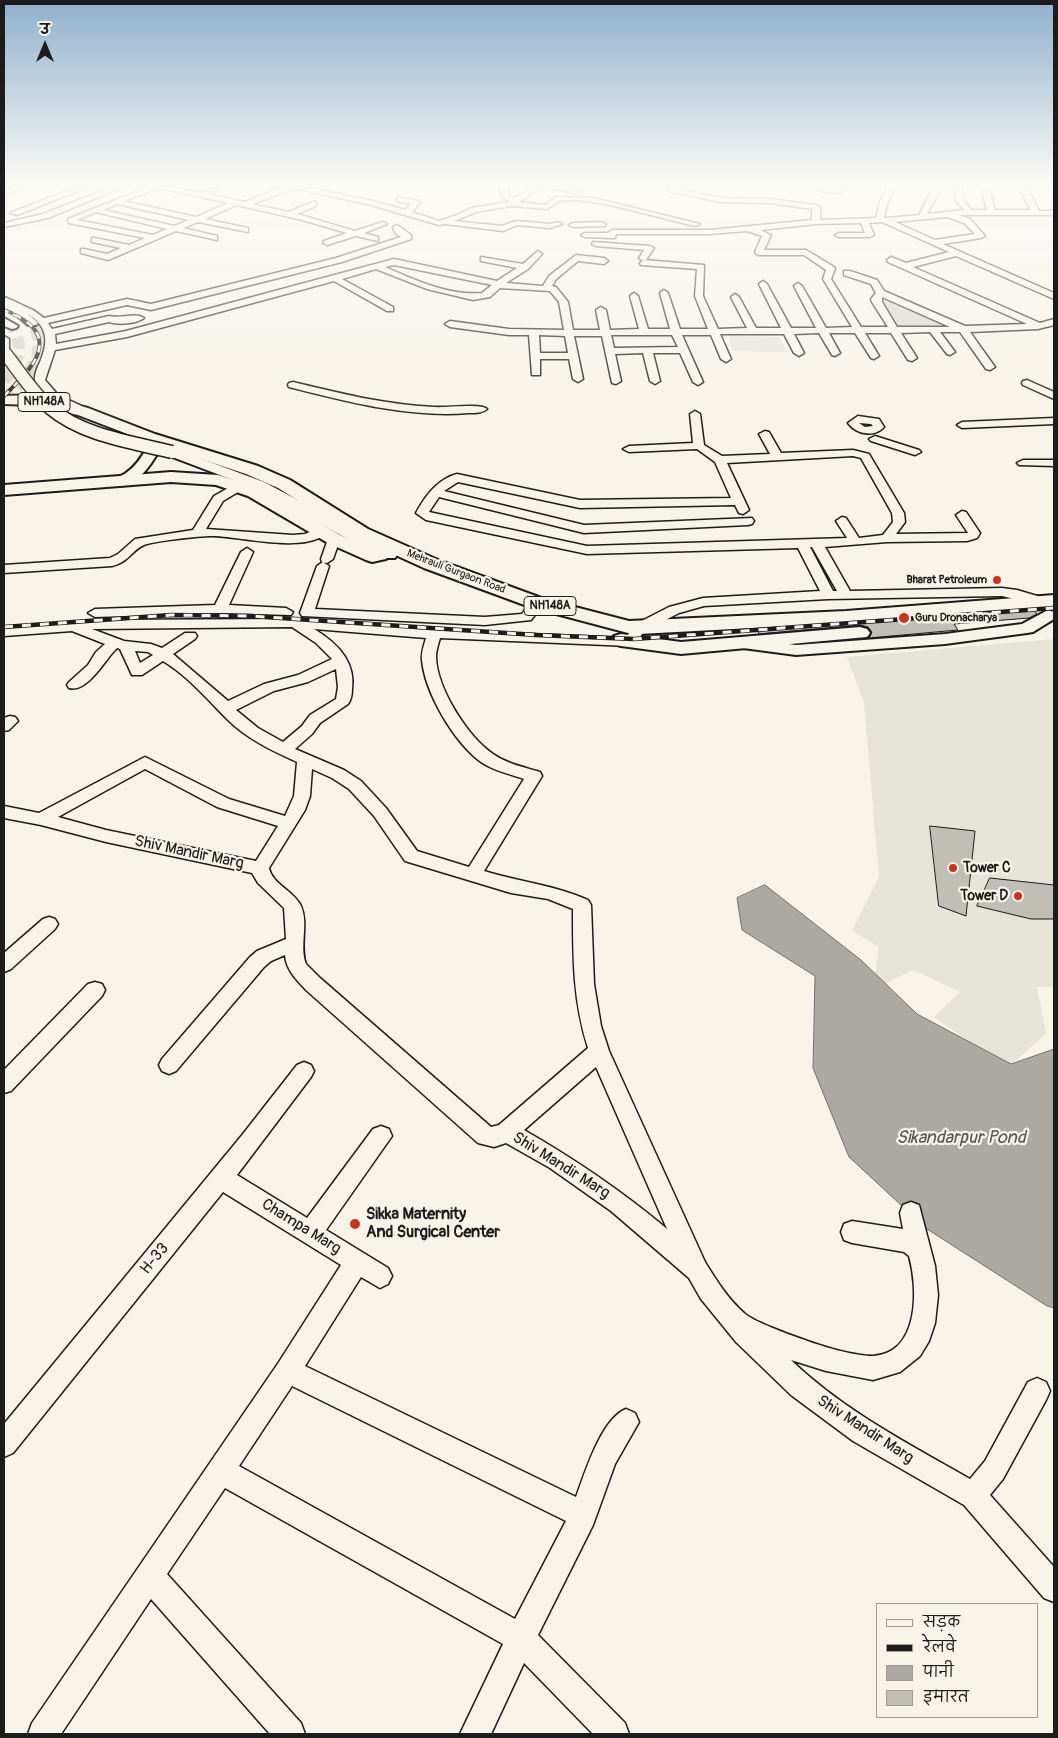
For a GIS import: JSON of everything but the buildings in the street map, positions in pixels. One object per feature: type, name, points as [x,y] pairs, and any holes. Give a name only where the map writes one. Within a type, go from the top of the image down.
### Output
[{"type":"highway","name":"Mehrauli Gurgaon Road","points":[[4,400],[34,400],[83,411],[149,437],[252,470],[284,484],[362,533],[532,610]]},
{"type":"highway","name":"Mehrauli Gurgaon Road","points":[[4,490],[171,477],[202,478],[239,486],[254,492],[328,535],[372,556],[389,555],[532,610],[681,648],[744,643],[1049,608]]},
{"type":"highway","name":"Mehrauli Gurgaon Road","points":[[634,635],[846,617],[1049,608]]},
{"type":"main road","points":[[4,304],[38,322]]},
{"type":"main road","points":[[4,351],[56,413],[100,434],[172,452],[271,490],[353,538],[389,555]]},
{"type":"main road","points":[[120,482],[138,472],[149,458],[154,447],[149,437]]},
{"type":"street","points":[[106,298],[151,307],[317,265]]},
{"type":"street","points":[[51,348],[127,334],[226,306],[386,265]]},
{"type":"street","points":[[414,265],[498,284],[547,287],[554,290],[563,302],[578,379]]},
{"type":"street","points":[[515,265],[525,267]]},
{"type":"street","points":[[547,287],[552,278],[569,265]]},
{"type":"street","points":[[701,265],[699,296],[726,360]]},
{"type":"street","points":[[825,265],[831,270],[827,275],[827,279],[874,356]]},
{"type":"street","points":[[984,265],[1054,296]]},
{"type":"street","points":[[906,266],[1054,333]]},
{"type":"street","points":[[378,267],[419,284],[469,296],[485,296],[498,284],[525,267]]},
{"type":"street","points":[[847,273],[874,282],[881,293],[963,329],[990,366]]},
{"type":"street","points":[[334,278],[390,309]]},
{"type":"street","points":[[763,284],[799,353]]},
{"type":"street","points":[[798,286],[835,353]]},
{"type":"street","points":[[664,293],[676,332],[698,382]]},
{"type":"street","points":[[881,293],[877,301],[912,358]]},
{"type":"street","points":[[202,294],[226,306]]},
{"type":"street","points":[[634,296],[644,332]]},
{"type":"street","points":[[735,297],[753,331]]},
{"type":"street","points":[[4,300],[18,306],[49,332],[52,338],[51,348],[41,369],[40,380],[60,402],[83,411]]},
{"type":"street","points":[[38,322],[127,302]]},
{"type":"street","points":[[601,310],[616,382]]},
{"type":"street","points":[[49,332],[109,319],[115,321],[139,318]]},
{"type":"street","points":[[450,324],[488,330],[534,333],[607,333],[933,330],[1038,326],[1054,322]]},
{"type":"street","points":[[933,330],[950,352]]},
{"type":"street","points":[[534,333],[536,374]]},
{"type":"street","points":[[4,339],[4,351]]},
{"type":"street","points":[[610,350],[684,350]]},
{"type":"street","points":[[647,351],[655,381]]},
{"type":"street","points":[[535,356],[574,356]]},
{"type":"street","points":[[1027,383],[1054,396]]},
{"type":"street","points":[[293,386],[422,410],[454,412],[482,408]]},
{"type":"street","points":[[694,414],[699,446]]},
{"type":"street","points":[[962,425],[1054,421]]},
{"type":"street","points":[[765,434],[777,457]]},
{"type":"street","points":[[862,454],[872,435],[915,452]]},
{"type":"street","points":[[629,449],[699,446],[720,460],[760,544]]},
{"type":"street","points":[[720,460],[862,454],[868,458],[898,514],[899,522],[887,538]]},
{"type":"street","points":[[1023,463],[1054,463]]},
{"type":"street","points":[[738,501],[580,504],[461,478],[452,480],[437,493],[423,511],[426,516],[587,550],[760,544],[810,545],[887,538],[973,536],[974,533],[962,515]]},
{"type":"street","points":[[197,533],[218,499],[239,486]]},
{"type":"street","points":[[437,493],[584,529],[748,521]]},
{"type":"street","points":[[580,504],[587,550]]},
{"type":"street","points":[[842,521],[855,542]]},
{"type":"street","points":[[4,569],[112,562],[123,557],[138,542],[197,533],[213,532],[293,539],[328,535],[325,562],[307,612]]},
{"type":"street","points":[[810,545],[845,594]]},
{"type":"street","points":[[810,545],[828,595]]},
{"type":"street","points":[[220,608],[247,552]]},
{"type":"street","points":[[4,621],[110,612],[220,608],[286,619],[434,634],[512,637],[634,635],[674,610],[703,602],[845,594],[1002,592],[1017,594],[1049,608]]},
{"type":"street","points":[[4,632],[102,624],[286,619],[307,612],[485,621],[506,620],[532,610]]},
{"type":"street","points":[[284,750],[307,730],[315,718],[343,701],[345,681],[336,651],[323,639],[286,619]]},
{"type":"street","points":[[506,620],[512,637]]},
{"type":"street","points":[[72,626],[120,644],[144,646],[162,654],[188,672],[227,708],[241,724],[284,750],[345,778],[364,793],[411,856],[511,886],[523,886],[557,894],[582,905],[582,953],[587,1011],[599,1051],[697,1270]]},
{"type":"street","points":[[434,634],[428,657],[429,665],[444,705],[453,719],[487,758],[503,766],[534,776],[473,875]]},
{"type":"street","points":[[120,644],[137,672],[190,636]]},
{"type":"street","points":[[74,684],[94,668],[102,655],[120,644]]},
{"type":"street","points":[[227,708],[269,687],[303,678],[340,661]]},
{"type":"street","points":[[260,868],[300,802],[306,760]]},
{"type":"street","points":[[41,819],[145,762],[223,803],[288,823]]},
{"type":"street","name":"Shiv Mandir Marg","points":[[4,812],[41,819],[106,836],[260,868],[261,876],[286,898],[293,908],[293,944],[295,961],[299,969],[352,1019],[486,1136],[494,1137],[507,1132],[558,1161],[619,1203],[697,1270],[710,1290],[767,1356],[816,1398],[862,1432],[973,1496],[1054,1588]]},
{"type":"street","points":[[4,963],[49,924]]},
{"type":"street","points":[[169,1065],[257,962],[264,956],[293,944]]},
{"type":"street","points":[[4,1084],[95,990]]},
{"type":"street","points":[[507,1132],[599,1051]]},
{"type":"street","name":"H-33","points":[[4,1444],[221,1178],[304,1071]]},
{"type":"street","points":[[311,1232],[381,1136]]},
{"type":"street","name":"Champa Marg","points":[[221,1178],[380,1276]]},
{"type":"street","points":[[737,1323],[773,1341],[814,1356],[871,1368],[898,1360],[920,1337],[926,1311],[926,1291],[911,1213]]},
{"type":"street","points":[[852,1232],[908,1240],[918,1248]]},
{"type":"street","points":[[43,1734],[288,1370],[357,1262]]},
{"type":"street","points":[[288,1370],[583,1515]]},
{"type":"street","points":[[973,1496],[994,1470],[1037,1391]]},
{"type":"street","points":[[475,1734],[583,1515],[604,1457],[626,1422]]},
{"type":"street","points":[[221,1470],[521,1638],[614,1734]]},
{"type":"street","points":[[150,1576],[290,1734]]},
{"type":"shaded area","points":[[885,297],[964,331],[897,330],[877,298]]},
{"type":"shaded area","points":[[729,336],[779,337],[787,352],[732,351]]},
{"type":"shaded area","points":[[1054,639],[1054,987],[1037,987],[1046,1034],[1007,1068],[934,1017],[960,992],[913,970],[873,989],[879,947],[852,931],[879,877],[864,703],[847,657]]},
{"type":"water","name":"Sikandarpur Pond","points":[[765,885],[861,960],[917,1014],[1011,1064],[1054,1049],[1054,1308],[1047,1306],[927,1229],[849,1157],[813,1068],[815,976],[742,930],[737,898]]},
{"type":"tunnel","points":[[4,400],[28,374],[37,356],[39,345],[32,323]]},
{"type":"tunnel","points":[[4,381],[18,355],[18,341],[12,326]]},
{"type":"railway","points":[[4,310],[18,317]]},
{"type":"railway","points":[[4,396],[31,366],[40,345],[37,334],[30,324],[15,315]]},
{"type":"railway","points":[[4,627],[171,615],[251,616],[536,635],[634,639],[1054,608]]},
{"type":"place","name":"Bharat Petroleum","points":[[997,580]]},
{"type":"place","name":"Guru Dronacharya","points":[[904,618]]},
{"type":"place","name":"Tower C","points":[[953,868]]},
{"type":"place","name":"Tower D","points":[[1018,896]]},
{"type":"place","name":"Sikka Maternity And Surgical Center","points":[[355,1224]]}]
